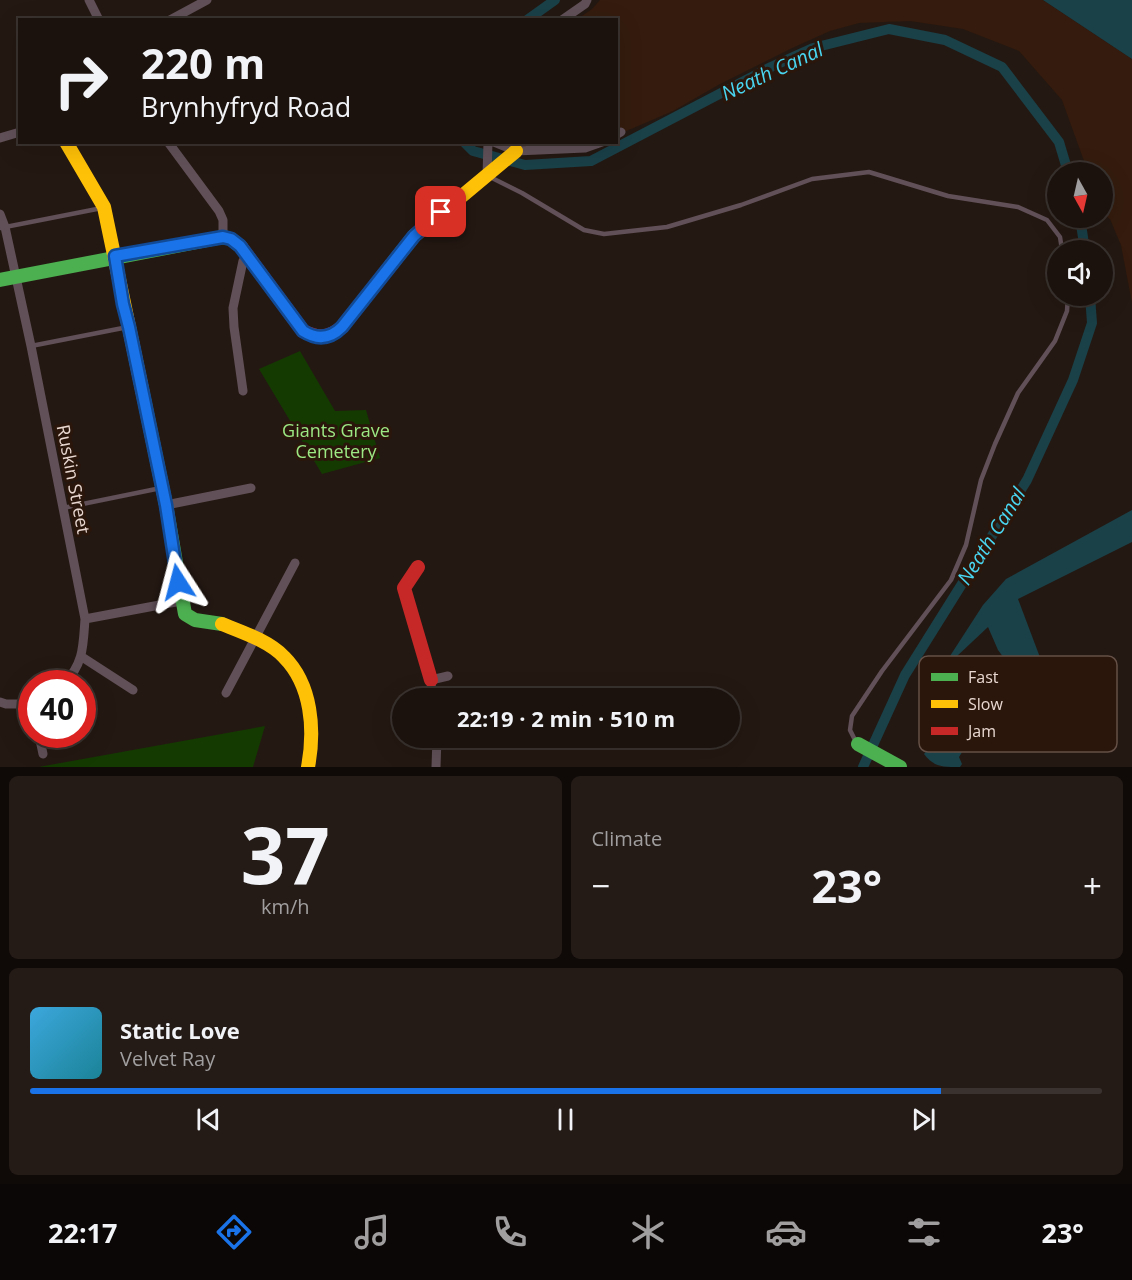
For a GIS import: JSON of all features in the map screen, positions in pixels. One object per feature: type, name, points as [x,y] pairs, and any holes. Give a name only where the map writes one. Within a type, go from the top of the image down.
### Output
[{"type":"street","points":[[89,0],[98,18]]},
{"type":"street","points":[[175,18],[207,0]]},
{"type":"street","points":[[565,18],[586,2]]},
{"type":"street","points":[[0,138],[18,133]]},
{"type":"street","points":[[67,144],[104,207],[166,505],[183,608],[194,622],[220,624],[256,639],[284,656],[302,683],[310,707],[312,752],[308,767]]},
{"type":"street","points":[[169,144],[219,211],[227,238],[249,256],[303,331],[317,338],[335,334],[414,236],[491,168],[514,153]]},
{"type":"street","points":[[491,168],[490,144],[514,153],[585,147],[595,144]]},
{"type":"street","name":"Ruskin Street","points":[[0,214],[31,346],[85,619],[82,657],[75,670]]},
{"type":"street","points":[[0,280],[115,256],[227,238]]},
{"type":"street","points":[[243,391],[233,308],[243,261],[249,256]]},
{"type":"street","points":[[166,505],[251,488]]},
{"type":"street","points":[[226,693],[295,563]]},
{"type":"street","points":[[418,567],[404,588],[431,688]]},
{"type":"street","points":[[85,619],[183,608]]},
{"type":"street","points":[[82,657],[133,690]]},
{"type":"street","points":[[431,680],[448,676]]},
{"type":"street","points":[[0,702],[18,704]]},
{"type":"street","points":[[858,744],[900,767]]},
{"type":"street","points":[[42,748],[43,754]]},
{"type":"street","points":[[436,767],[437,748]]},
{"type":"lane","points":[[491,168],[522,193],[584,230],[604,234],[667,227],[741,205],[812,179],[869,172],[948,196],[1018,207],[1047,220],[1060,240]]},
{"type":"lane","points":[[2,228],[104,207]]},
{"type":"lane","points":[[858,744],[850,730],[852,716],[951,580],[966,545],[981,480],[995,444],[1018,393],[1055,341],[1067,306]]},
{"type":"lane","points":[[31,346],[129,327]]},
{"type":"lane","points":[[63,508],[162,488]]},
{"type":"shaded area","points":[[600,0],[1043,0],[1132,59],[1132,303],[1121,245],[1113,226],[1113,162],[1084,162],[1062,100],[1019,51],[963,29],[910,21],[859,23],[830,31],[790,49],[720,84],[673,111],[618,135],[618,18],[579,18]]},
{"type":"green space","name":"Giants Grave Cemetery","points":[[300,351],[335,411],[366,410],[380,458],[322,474],[259,369]]},
{"type":"green space","points":[[265,726],[253,767],[39,767],[44,766]]},
{"type":"water","points":[[1043,0],[1132,0],[1132,59]]},
{"type":"water","points":[[1132,510],[1132,542],[1018,599],[1039,656],[1002,656],[988,627],[957,656],[950,656],[983,605],[1006,579]]},
{"type":"water","points":[[926,752],[962,752],[959,757],[962,764],[960,767],[935,764],[924,754]]},
{"type":"waterway","name":"Neath Canal","points":[[530,18],[555,0]]},
{"type":"waterway","name":"Neath Canal","points":[[466,144],[473,151],[525,165],[591,161],[771,67],[813,48],[889,29],[945,40],[1002,67],[1059,142],[1065,162]]},
{"type":"waterway","name":"Neath Canal","points":[[1082,228],[1083,240]]},
{"type":"waterway","name":"Neath Canal","points":[[863,767],[905,675],[1027,480],[1073,380],[1092,323],[1091,306]]},
{"type":"traffic: fast","points":[[0,280],[223,237],[231,239],[241,247]]},
{"type":"traffic: fast","points":[[143,394],[185,614],[195,620],[222,624]]},
{"type":"traffic: fast","points":[[858,744],[900,767]]},
{"type":"traffic: slow","points":[[67,144],[104,207],[143,394]]},
{"type":"traffic: slow","points":[[391,265],[414,236],[516,151]]},
{"type":"traffic: slow","points":[[222,624],[278,651],[301,681],[306,694],[311,723],[308,767]]},
{"type":"traffic: jam","points":[[241,247],[303,331],[319,336],[328,335],[342,327],[391,265]]},
{"type":"traffic: jam","points":[[418,567],[404,588],[431,680]]},
{"type":"route","points":[[178,582],[166,505],[115,256],[223,237],[231,239],[249,256],[303,331],[317,338],[335,334],[342,327],[414,236],[441,212]]}]
